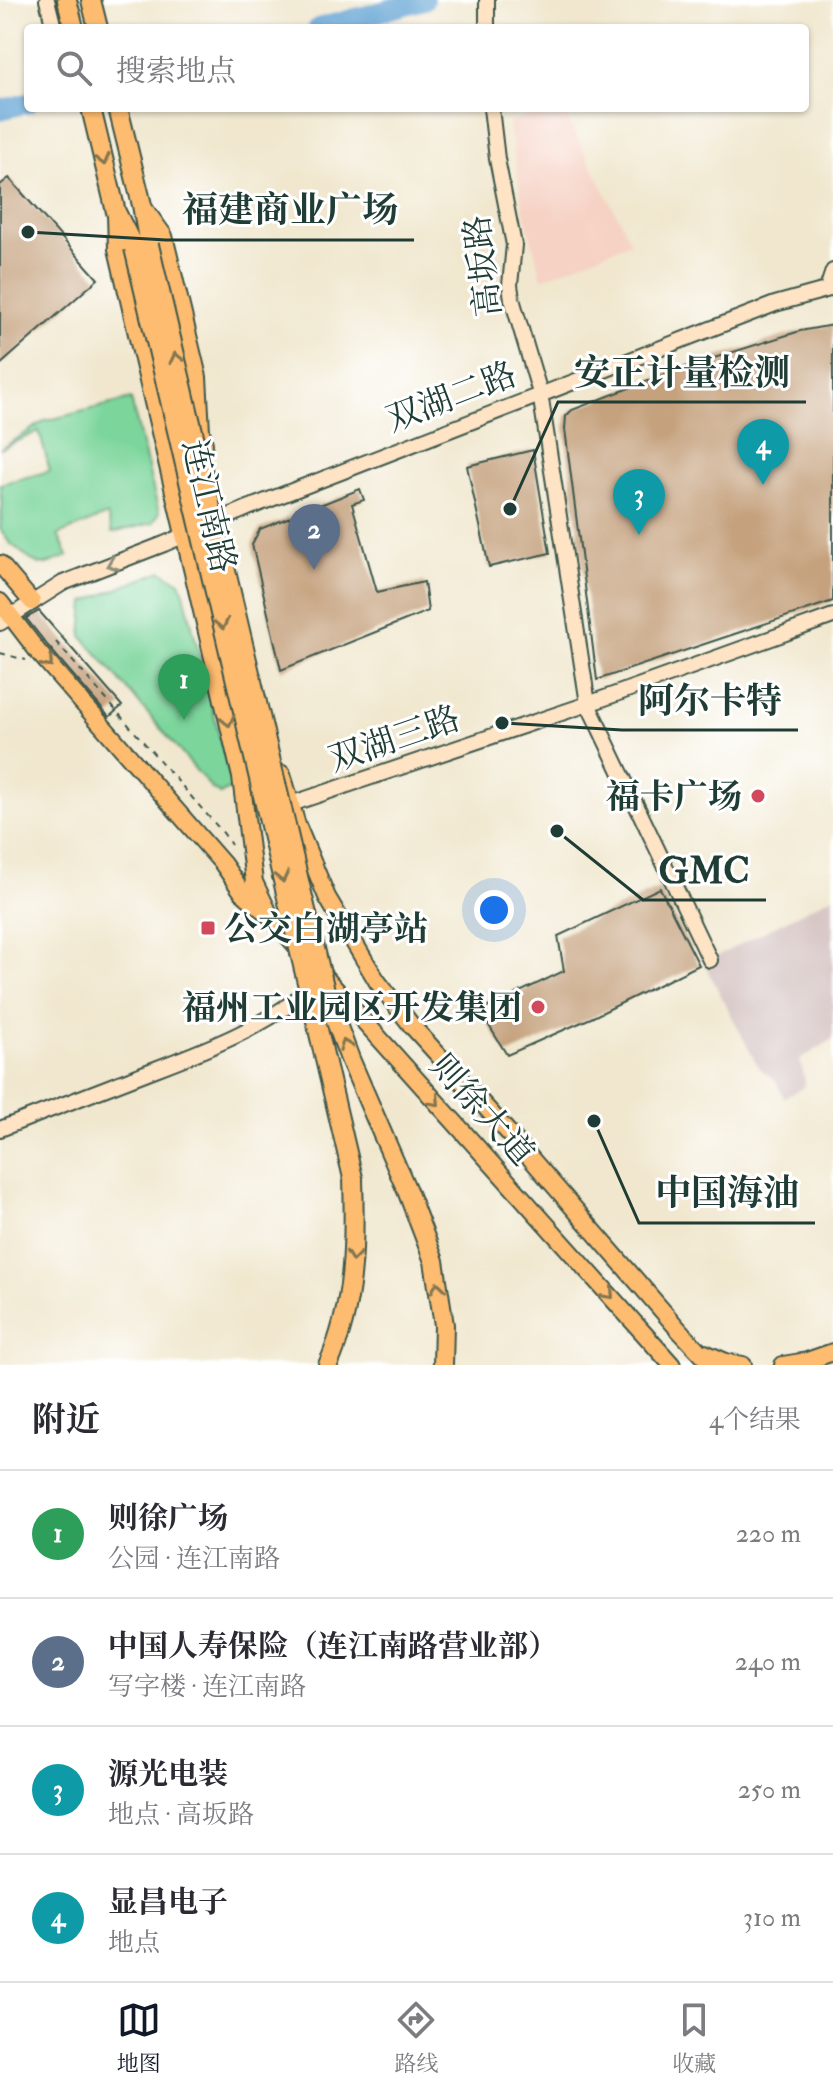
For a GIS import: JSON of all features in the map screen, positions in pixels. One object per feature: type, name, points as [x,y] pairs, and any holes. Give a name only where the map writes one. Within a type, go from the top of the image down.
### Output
[{"type":"highway","points":[[67,0],[73,24]]},
{"type":"highway","points":[[91,0],[97,24]]},
{"type":"highway","name":"连江南路","points":[[92,112],[116,212]]},
{"type":"highway","name":"连江南路","points":[[119,112],[142,205]]},
{"type":"highway","points":[[142,205],[142,247],[353,1178],[355,1238],[349,1296],[328,1365]]},
{"type":"highway","points":[[116,212],[142,247],[326,995],[434,1261],[444,1325],[443,1365]]},
{"type":"main road","name":"连江南路","points":[[142,205],[164,236],[198,377],[201,431],[291,804]]},
{"type":"main road","name":"连江南路","points":[[116,212],[117,249],[241,777],[254,882],[271,917]]},
{"type":"main road","points":[[0,564],[32,602]]},
{"type":"main road","name":"则徐大道","points":[[0,602],[6,620],[39,653],[223,864],[243,893],[271,917],[665,1361]]},
{"type":"main road","name":"则徐大道","points":[[291,804],[327,897],[377,981],[412,1026],[712,1365]]},
{"type":"main road","points":[[697,1349],[714,1358],[743,1365]]},
{"type":"main road","points":[[783,1365],[833,1354]]},
{"type":"street","points":[[47,0],[53,24]]},
{"type":"street","points":[[487,0],[487,24]]},
{"type":"street","name":"高坂路","points":[[491,112],[514,245],[510,285],[512,299],[540,393],[588,704],[710,960]]},
{"type":"street","points":[[830,288],[833,271]]},
{"type":"street","name":"双湖二路","points":[[6,620],[63,583],[540,393],[775,304],[830,288]]},
{"type":"street","name":"双湖三路","points":[[291,804],[588,704],[833,616]]},
{"type":"street","points":[[0,1129],[204,1050],[257,1026],[296,1001],[324,977]]},
{"type":"street","points":[[819,1365],[833,1354]]},
{"type":"path","points":[[56,642],[231,845]]},
{"type":"path","points":[[0,653],[28,661]]},
{"type":"shaded area","points":[[536,112],[564,112],[631,242],[542,279],[523,208],[509,123]]},
{"type":"shaded area","points":[[833,896],[833,1039],[800,1060],[804,1087],[784,1098],[775,1080],[759,1068],[704,963]]},
{"type":"green space","points":[[131,399],[159,513],[153,523],[112,533],[107,515],[58,535],[68,556],[47,564],[31,560],[9,542],[0,529],[0,484],[50,471],[39,431],[0,449],[45,421]]},
{"type":"green space","points":[[161,571],[180,582],[184,593],[232,787],[220,794],[212,789],[82,636],[85,602]]},
{"type":"building","points":[[9,178],[98,279],[0,365],[0,185]]},
{"type":"building","points":[[833,325],[833,601],[597,680],[565,429],[566,416],[572,410],[679,369],[800,331]]},
{"type":"building","points":[[533,450],[550,553],[489,567],[467,466]]},
{"type":"building","points":[[360,489],[364,500],[352,504],[377,592],[424,582],[428,611],[281,670],[252,544],[260,529]]},
{"type":"building","points":[[39,611],[122,706],[109,717],[26,618]]},
{"type":"building","points":[[660,888],[699,965],[507,1055],[480,1011],[564,971],[558,936]]},
{"type":"waterway","points":[[333,24],[424,0]]},
{"type":"waterway","points":[[0,110],[24,104]]},
{"type":"place","name":"福建商业广场","points":[[28,232]]},
{"type":"place","name":"显昌电子","points":[[763,485]]},
{"type":"place","name":"安正计量检测","points":[[510,509]]},
{"type":"place","name":"源光电装","points":[[639,535]]},
{"type":"place","name":"中国人寿保险（连江南路营业部）","points":[[314,570]]},
{"type":"place","name":"则徐广场","points":[[184,720]]},
{"type":"place","name":"阿尔卡特","points":[[502,723]]},
{"type":"place","name":"福卡广场","points":[[758,796]]},
{"type":"place","name":"GMC","points":[[557,831]]},
{"type":"place","name":"公交白湖亭站","points":[[208,928]]},
{"type":"place","name":"福州工业园区开发集团","points":[[538,1007]]},
{"type":"place","name":"中国海油","points":[[594,1121]]}]
